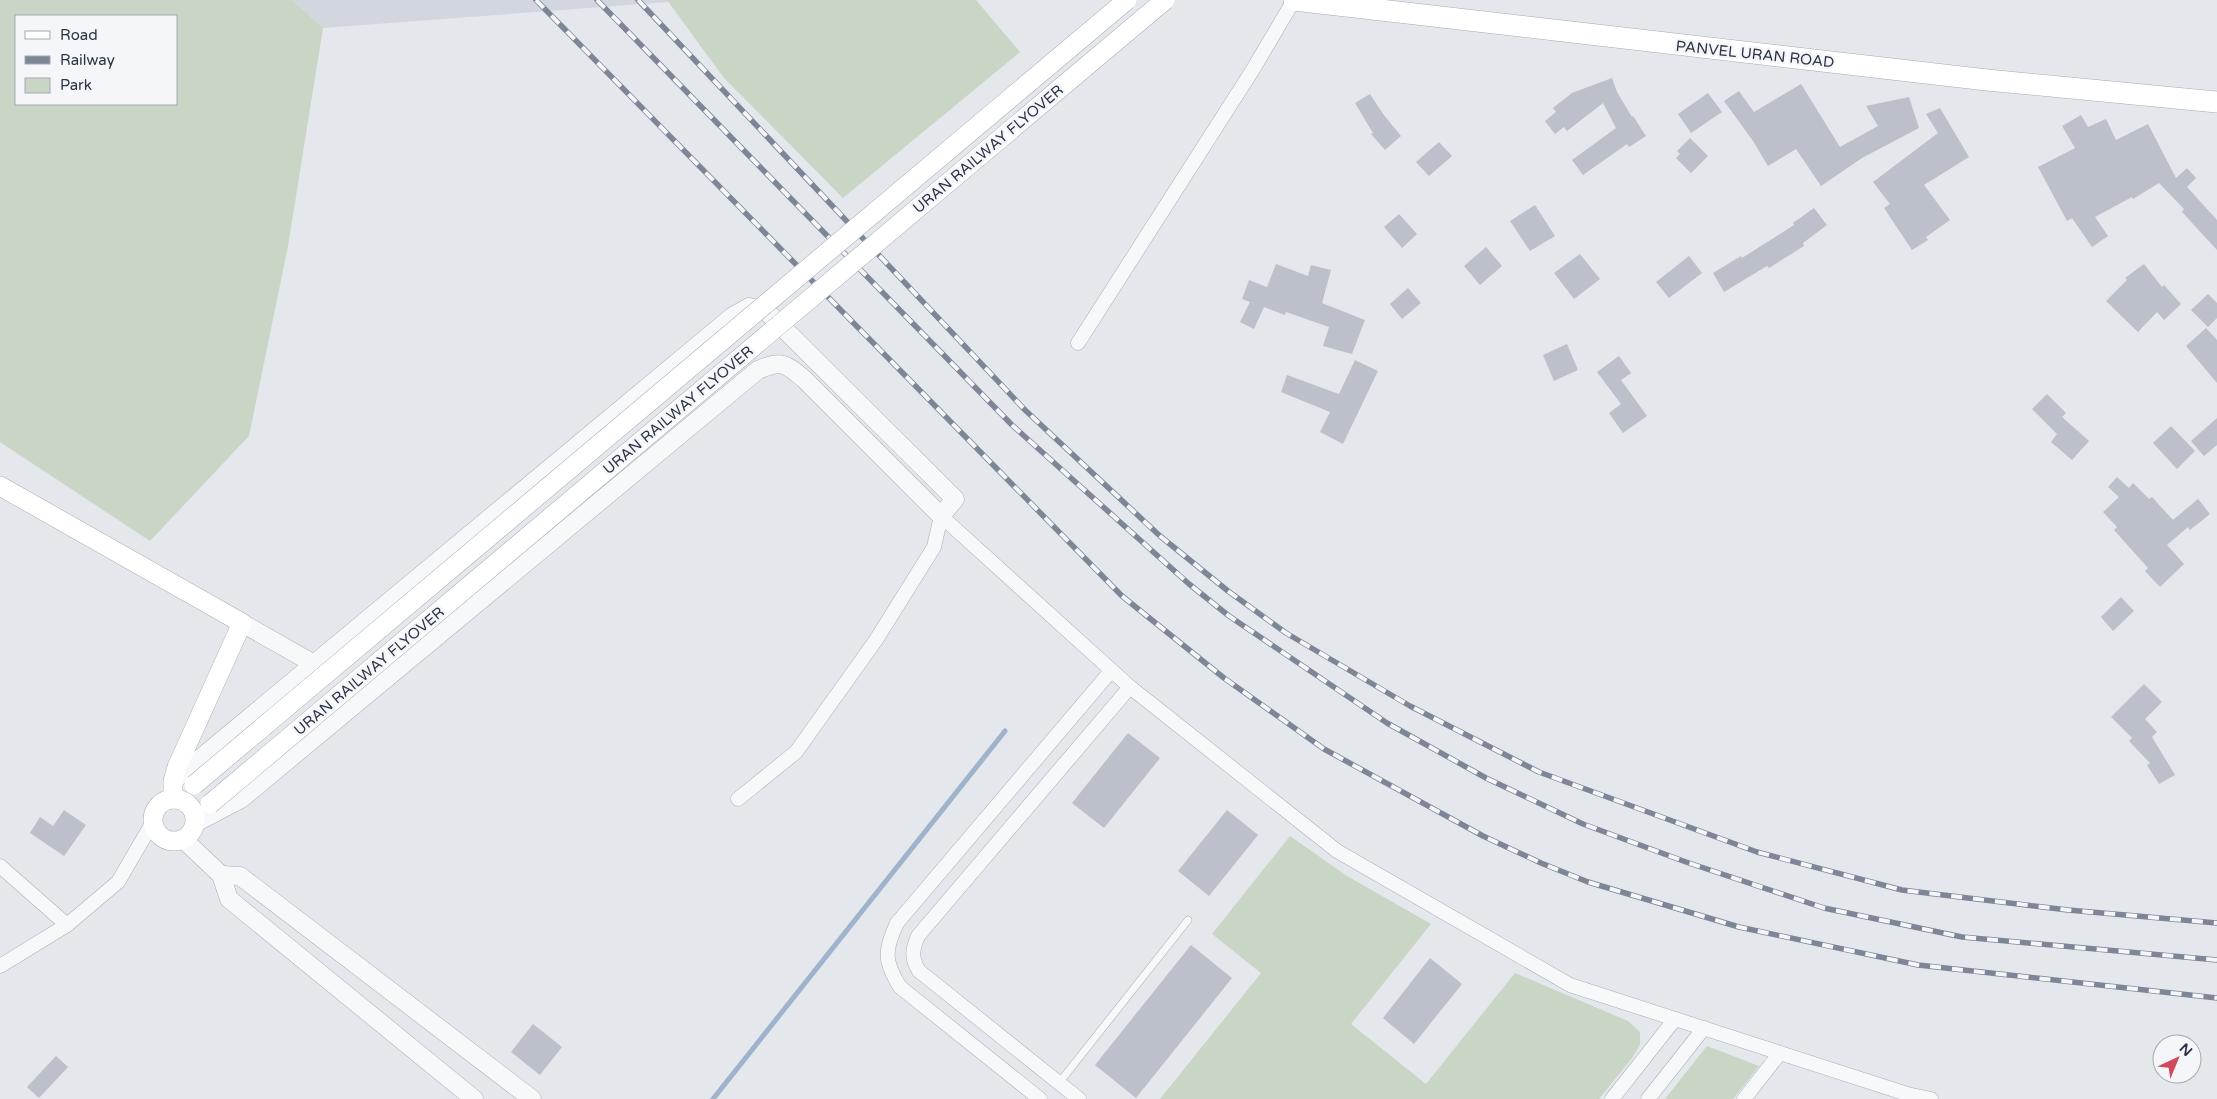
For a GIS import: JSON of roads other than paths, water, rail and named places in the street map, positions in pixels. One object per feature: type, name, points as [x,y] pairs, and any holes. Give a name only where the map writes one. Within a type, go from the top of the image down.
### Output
[{"type":"main road","name":"URAN RAILWAY FLYOVER","points":[[173,790],[194,785],[1127,0]]},
{"type":"main road","name":"URAN RAILWAY FLYOVER","points":[[195,823],[210,804],[1165,0]]},
{"type":"main road","name":"PANVEL URAN ROAD","points":[[1294,0],[1987,80],[2217,102]]},
{"type":"main road","points":[[0,486],[242,623],[177,767],[173,790],[154,813],[153,822],[158,834],[170,841],[183,839],[193,830],[195,823],[190,806],[173,790]]},
{"type":"street","points":[[1078,343],[1252,71],[1294,0]]},
{"type":"street","points":[[173,790],[314,664],[734,316],[750,307],[766,311],[956,499],[941,516],[934,547],[876,640],[802,744],[796,752],[738,799]]},
{"type":"street","points":[[195,823],[241,799],[758,370],[774,363],[789,367],[804,379],[941,516],[1130,688],[1337,851],[1570,985],[1907,1094],[1931,1099]]},
{"type":"street","points":[[242,623],[314,664]]},
{"type":"street","points":[[1040,1099],[900,987],[888,967],[888,942],[897,922],[1111,671]]},
{"type":"street","points":[[1079,1099],[919,971],[913,960],[913,948],[918,936],[1130,688]]},
{"type":"street","points":[[0,966],[67,925],[118,882],[153,822]]},
{"type":"street","points":[[183,839],[221,875],[229,899],[474,1099]]},
{"type":"street","points":[[0,866],[67,925]]},
{"type":"street","points":[[221,875],[240,876],[532,1099]]},
{"type":"street","points":[[1612,1099],[1675,1019]]},
{"type":"street","points":[[1648,1099],[1704,1028]]},
{"type":"street","points":[[1744,1099],[1780,1053]]},
{"type":"lane","points":[[1059,1083],[1188,920]]},
{"type":"waterway","points":[[713,1099],[1005,731]]},
{"type":"railway","points":[[536,0],[1122,596],[1224,678],[1324,749],[1483,836],[1541,863],[1588,882],[1739,927],[1918,965],[2217,998]]},
{"type":"railway","points":[[597,0],[1012,425],[1189,584],[1229,616],[1387,723],[1486,778],[1583,824],[1686,862],[1824,908],[1962,937],[2217,960]]},
{"type":"railway","points":[[638,0],[1025,410],[1160,536],[1228,591],[1286,633],[1410,706],[1539,772],[1757,852],[1902,890],[2068,910],[2217,923]]}]
